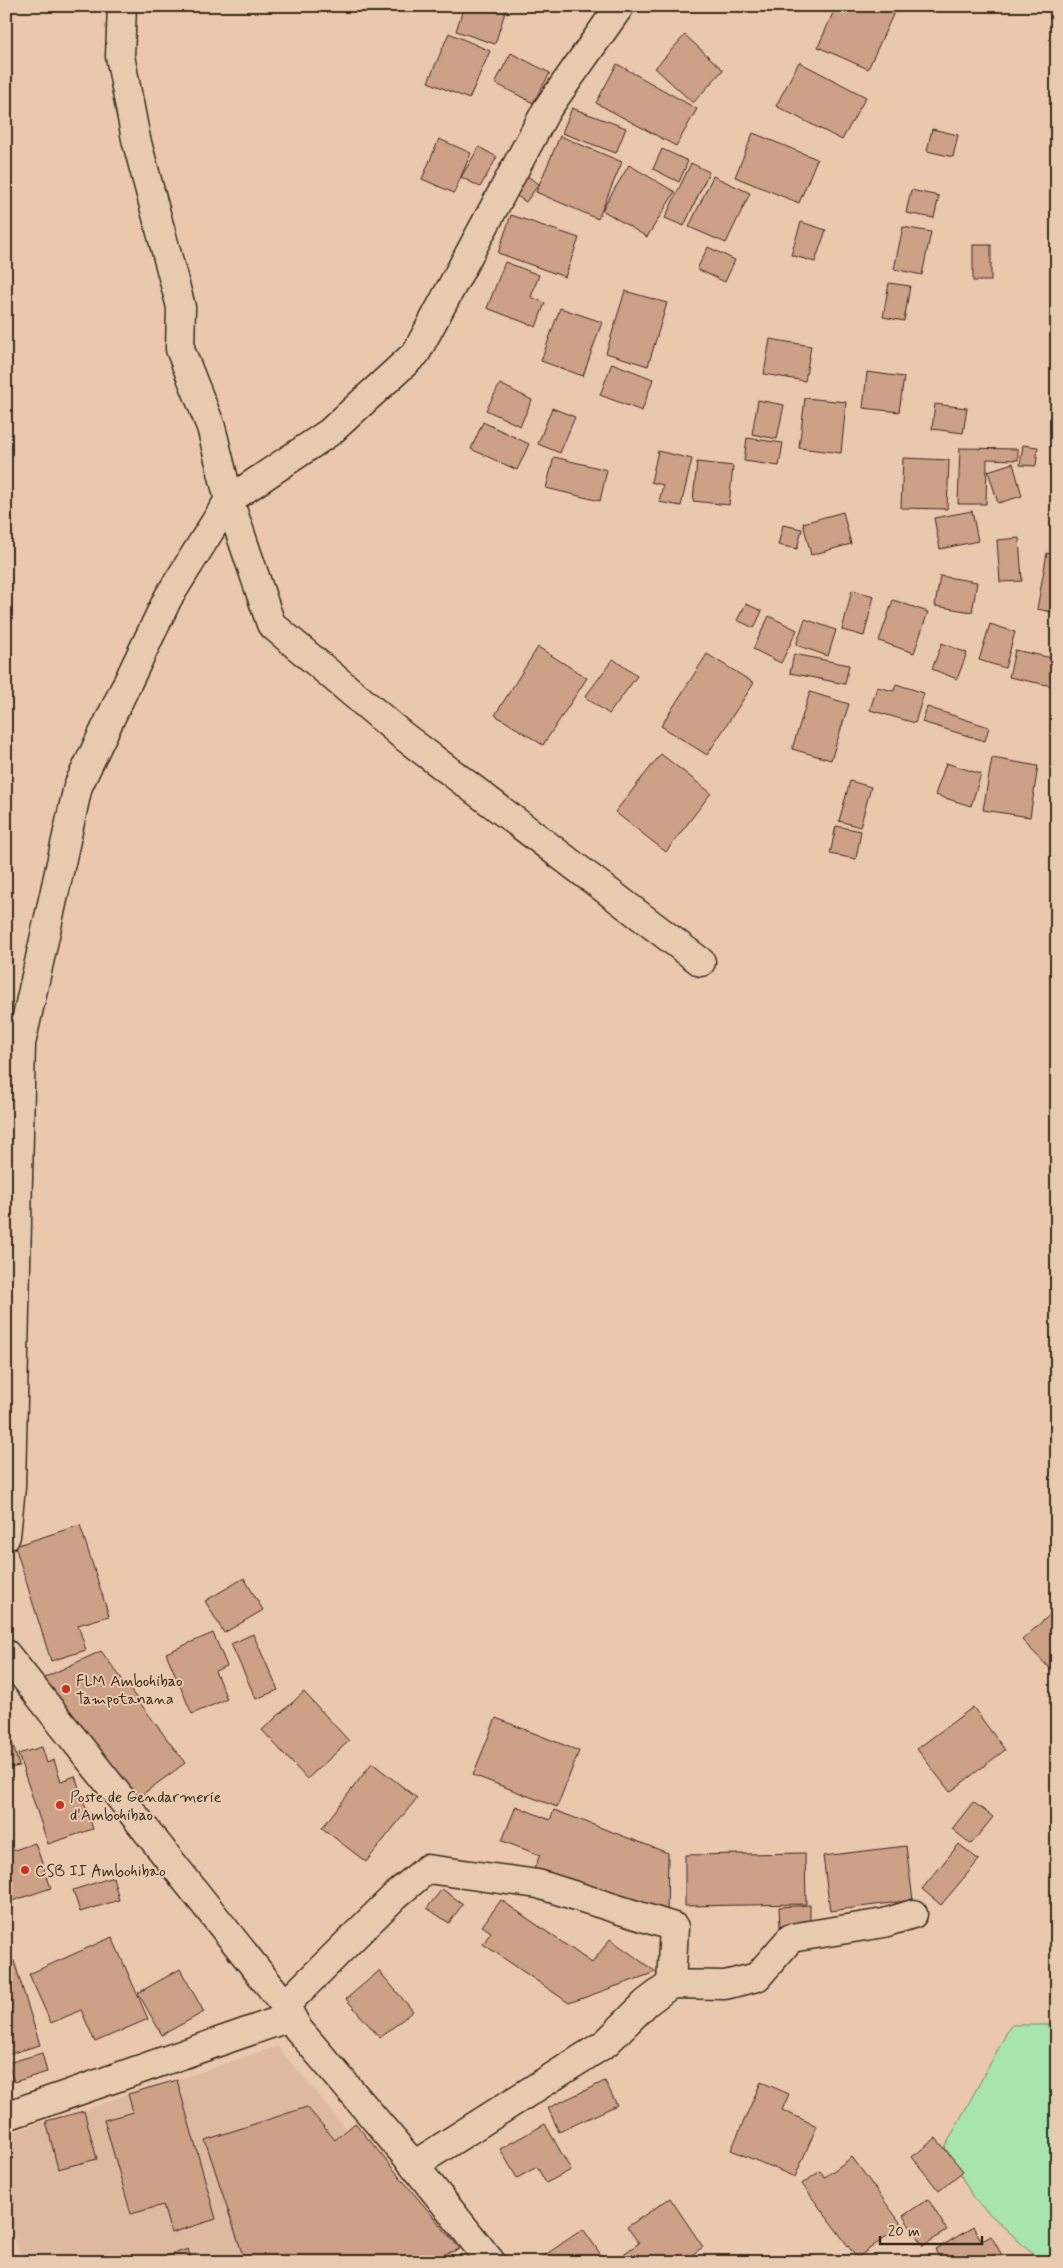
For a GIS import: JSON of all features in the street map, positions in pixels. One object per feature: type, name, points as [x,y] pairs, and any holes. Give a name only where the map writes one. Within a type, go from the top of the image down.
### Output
[{"type":"street","points":[[122,6],[120,56],[136,139],[181,307],[180,349],[211,427],[229,500],[272,624],[402,735],[701,962]]},
{"type":"street","points":[[6,1536],[11,1487],[21,1044],[78,786],[168,598],[229,500],[330,432],[416,353],[547,109],[620,6]]},
{"type":"street","points":[[6,1654],[287,2011],[298,2029],[414,2165],[491,2262]]},
{"type":"street","points":[[6,2116],[287,2011],[396,1895],[426,1868],[538,1884],[674,1927],[671,1984]]},
{"type":"street","points":[[414,2165],[606,2043],[646,2003],[671,1984],[725,1986],[757,1977],[791,1938],[884,1923],[913,1914]]},
{"type":"shaded area","points":[[277,2046],[440,2243],[392,2262],[23,2262],[6,2215],[6,2134],[84,2111],[128,2094],[177,2080]]},
{"type":"green space","points":[[1011,2025],[1057,2025],[1057,2262],[1041,2262],[974,2199],[945,2147]]},
{"type":"building","points":[[464,6],[507,6],[495,44],[456,31]]},
{"type":"building","points":[[836,6],[896,8],[868,69],[818,47]]},
{"type":"building","points":[[449,33],[490,51],[469,99],[428,82]]},
{"type":"building","points":[[685,35],[723,70],[693,103],[655,68]]},
{"type":"building","points":[[511,53],[550,73],[533,103],[495,83]]},
{"type":"building","points":[[799,62],[866,97],[842,140],[776,106]]},
{"type":"building","points":[[617,64],[697,109],[676,146],[596,103]]},
{"type":"building","points":[[572,108],[626,128],[616,153],[562,133]]},
{"type":"building","points":[[932,129],[958,135],[953,157],[927,151]]},
{"type":"building","points":[[753,133],[817,159],[799,203],[735,177]]},
{"type":"building","points":[[560,136],[622,162],[598,219],[536,192]]},
{"type":"building","points":[[439,139],[471,153],[454,193],[422,179]]},
{"type":"building","points":[[479,147],[497,157],[480,187],[461,177]]},
{"type":"building","points":[[662,149],[688,161],[679,182],[653,169]]},
{"type":"building","points":[[691,163],[709,172],[684,226],[665,218]]},
{"type":"building","points":[[629,165],[675,192],[647,237],[602,210]]},
{"type":"building","points":[[524,174],[539,184],[526,202],[511,192]]},
{"type":"building","points":[[713,176],[750,193],[726,243],[689,227]]},
{"type":"building","points":[[911,190],[939,196],[934,218],[906,213]]},
{"type":"building","points":[[511,215],[579,238],[565,277],[498,253]]},
{"type":"building","points":[[801,222],[826,230],[815,262],[791,255]]},
{"type":"building","points":[[903,227],[931,232],[922,275],[894,269]]},
{"type":"building","points":[[973,245],[991,245],[991,281],[973,281]]},
{"type":"building","points":[[708,247],[735,260],[725,282],[697,269]]},
{"type":"building","points":[[505,262],[539,275],[531,297],[545,303],[536,327],[487,308]]},
{"type":"building","points":[[889,283],[910,286],[904,321],[883,317]]},
{"type":"building","points":[[625,291],[667,303],[648,366],[606,353]]},
{"type":"building","points":[[560,308],[602,322],[583,376],[541,361]]},
{"type":"building","points":[[770,339],[811,346],[805,381],[764,374]]},
{"type":"building","points":[[612,363],[653,379],[642,411],[600,395]]},
{"type":"building","points":[[867,372],[904,377],[899,412],[863,408]]},
{"type":"building","points":[[500,384],[532,400],[520,426],[486,410]]},
{"type":"building","points":[[805,398],[846,402],[841,453],[799,448]]},
{"type":"building","points":[[758,400],[784,405],[777,439],[752,434]]},
{"type":"building","points":[[935,404],[967,408],[963,433],[932,429]]},
{"type":"building","points":[[552,408],[575,417],[560,453],[538,444]]},
{"type":"building","points":[[483,422],[529,444],[517,470],[471,449]]},
{"type":"building","points":[[747,438],[783,443],[779,466],[744,461]]},
{"type":"building","points":[[1023,445],[1038,447],[1036,466],[1020,465]]},
{"type":"building","points":[[960,448],[1018,449],[1018,460],[987,459],[986,504],[958,504]]},
{"type":"building","points":[[658,451],[692,459],[681,506],[659,502],[663,485],[651,482]]},
{"type":"building","points":[[554,457],[607,470],[600,501],[546,488]]},
{"type":"building","points":[[903,458],[949,460],[947,509],[901,508]]},
{"type":"building","points":[[697,462],[733,466],[729,505],[693,501]]},
{"type":"building","points":[[1013,463],[1022,496],[998,503],[988,471]]},
{"type":"building","points":[[972,511],[978,541],[940,549],[934,518]]},
{"type":"building","points":[[843,512],[851,544],[811,555],[803,523]]},
{"type":"building","points":[[783,525],[802,529],[797,549],[778,545]]},
{"type":"building","points":[[1019,538],[1022,581],[1000,582],[997,540]]},
{"type":"building","points":[[1047,553],[1057,555],[1057,613],[1037,609]]},
{"type":"building","points":[[940,576],[977,582],[972,612],[935,606]]},
{"type":"building","points":[[852,590],[874,596],[864,636],[842,630]]},
{"type":"building","points":[[893,600],[928,612],[914,653],[879,641]]},
{"type":"building","points":[[746,604],[762,611],[754,628],[737,620]]},
{"type":"building","points":[[769,616],[797,630],[781,663],[753,649]]},
{"type":"building","points":[[805,619],[836,630],[828,656],[796,645]]},
{"type":"building","points":[[990,624],[1015,632],[1005,668],[979,660]]},
{"type":"building","points":[[942,643],[967,653],[957,679],[932,669]]},
{"type":"building","points":[[538,647],[587,678],[543,745],[495,715]]},
{"type":"building","points":[[1015,650],[1057,659],[1057,687],[1009,677]]},
{"type":"building","points":[[707,654],[754,683],[707,755],[661,726]]},
{"type":"building","points":[[794,654],[849,665],[845,684],[790,673]]},
{"type":"building","points":[[613,659],[637,676],[609,714],[585,697]]},
{"type":"building","points":[[896,684],[924,693],[915,723],[870,710],[877,687],[894,691]]},
{"type":"building","points":[[810,692],[849,704],[831,760],[792,749]]},
{"type":"building","points":[[927,707],[989,727],[985,741],[922,722]]},
{"type":"building","points":[[661,754],[711,793],[666,852],[615,812]]},
{"type":"building","points":[[992,758],[1038,766],[1030,817],[983,810]]},
{"type":"building","points":[[946,763],[981,774],[971,806],[935,795]]},
{"type":"building","points":[[850,781],[871,787],[860,827],[839,821]]},
{"type":"building","points":[[836,826],[861,831],[856,859],[830,854]]},
{"type":"building","points":[[80,1525],[109,1616],[78,1625],[86,1650],[51,1661],[15,1546]]},
{"type":"building","points":[[244,1578],[263,1610],[224,1633],[205,1601]]},
{"type":"building","points":[[1057,1610],[1057,1676],[1022,1640]]},
{"type":"building","points":[[213,1633],[227,1666],[215,1671],[227,1699],[192,1714],[166,1653]]},
{"type":"building","points":[[253,1634],[278,1690],[256,1699],[231,1644]]},
{"type":"building","points":[[101,1651],[185,1763],[132,1802],[39,1680]]},
{"type":"building","points":[[304,1692],[349,1741],[307,1779],[262,1730]]},
{"type":"building","points":[[973,1707],[1005,1750],[950,1792],[917,1749]]},
{"type":"building","points":[[496,1718],[579,1751],[557,1807],[473,1775]]},
{"type":"building","points":[[6,1720],[19,1766],[6,1769]]},
{"type":"building","name":"Poste de Gendarmerie d'Ambohibao","points":[[42,1747],[47,1763],[54,1760],[61,1781],[75,1776],[93,1829],[48,1844],[18,1754]]},
{"type":"building","points":[[372,1763],[417,1798],[366,1862],[322,1828]]},
{"type":"building","points":[[973,1802],[993,1817],[971,1844],[952,1829]]},
{"type":"building","points":[[516,1806],[550,1820],[554,1810],[668,1853],[667,1920],[534,1869],[540,1855],[502,1841]]},
{"type":"building","name":"CSB II Ambohibao","points":[[35,1843],[51,1888],[6,1903],[6,1853]]},
{"type":"building","points":[[959,1844],[979,1860],[941,1905],[922,1889]]},
{"type":"building","points":[[906,1846],[913,1900],[830,1911],[823,1856]]},
{"type":"building","points":[[805,1853],[806,1904],[685,1906],[685,1855]]},
{"type":"building","points":[[113,1877],[119,1900],[80,1912],[73,1890]]},
{"type":"building","points":[[442,1889],[463,1904],[449,1923],[427,1908]]},
{"type":"building","points":[[501,1900],[592,1963],[610,1939],[656,1972],[569,2003],[483,1944],[491,1932],[482,1926]]},
{"type":"building","points":[[810,1905],[810,1925],[780,1927],[779,1907]]},
{"type":"building","points":[[112,1937],[148,2019],[95,2042],[81,2010],[51,2023],[29,1974]]},
{"type":"building","points":[[14,1961],[40,2045],[6,2055],[6,1963]]},
{"type":"building","points":[[180,1969],[204,2012],[162,2035],[138,1993]]},
{"type":"building","points":[[379,1971],[413,2011],[380,2038],[346,1999]]},
{"type":"building","points":[[42,2053],[47,2072],[14,2082],[8,2063]]},
{"type":"building","points":[[177,2080],[216,2219],[171,2233],[163,2205],[131,2214],[104,2120],[133,2112],[128,2094]]},
{"type":"building","points":[[605,2081],[617,2105],[559,2132],[548,2108]]},
{"type":"building","points":[[761,2082],[789,2094],[782,2110],[817,2126],[795,2177],[731,2150]]},
{"type":"building","points":[[307,2107],[335,2140],[355,2123],[460,2249],[420,2262],[245,2262],[205,2140]]},
{"type":"building","points":[[84,2111],[97,2159],[58,2169],[46,2121]]},
{"type":"building","points":[[545,2124],[571,2170],[546,2183],[537,2167],[517,2178],[500,2149]]},
{"type":"building","points":[[936,2138],[963,2171],[939,2191],[912,2157]]},
{"type":"building","points":[[852,2157],[902,2225],[857,2258],[802,2184],[820,2171],[825,2177]]},
{"type":"building","points":[[670,2198],[703,2247],[682,2262],[612,2262],[639,2243],[627,2227]]},
{"type":"building","points":[[928,2199],[947,2230],[923,2246],[903,2216]]},
{"type":"building","points":[[973,2227],[982,2241],[991,2236],[1002,2255],[991,2262],[942,2262],[935,2250]]},
{"type":"building","points":[[583,2229],[606,2262],[535,2262]]},
{"type":"building","points":[[188,2249],[192,2262],[149,2262]]},
{"type":"place","name":"FLM Ambohibao Tampotanana","points":[[66,1689]]},
{"type":"place","name":"Poste de Gendarmerie d'Ambohibao","points":[[60,1805]]},
{"type":"place","name":"CSB II Ambohibao","points":[[25,1870]]}]
